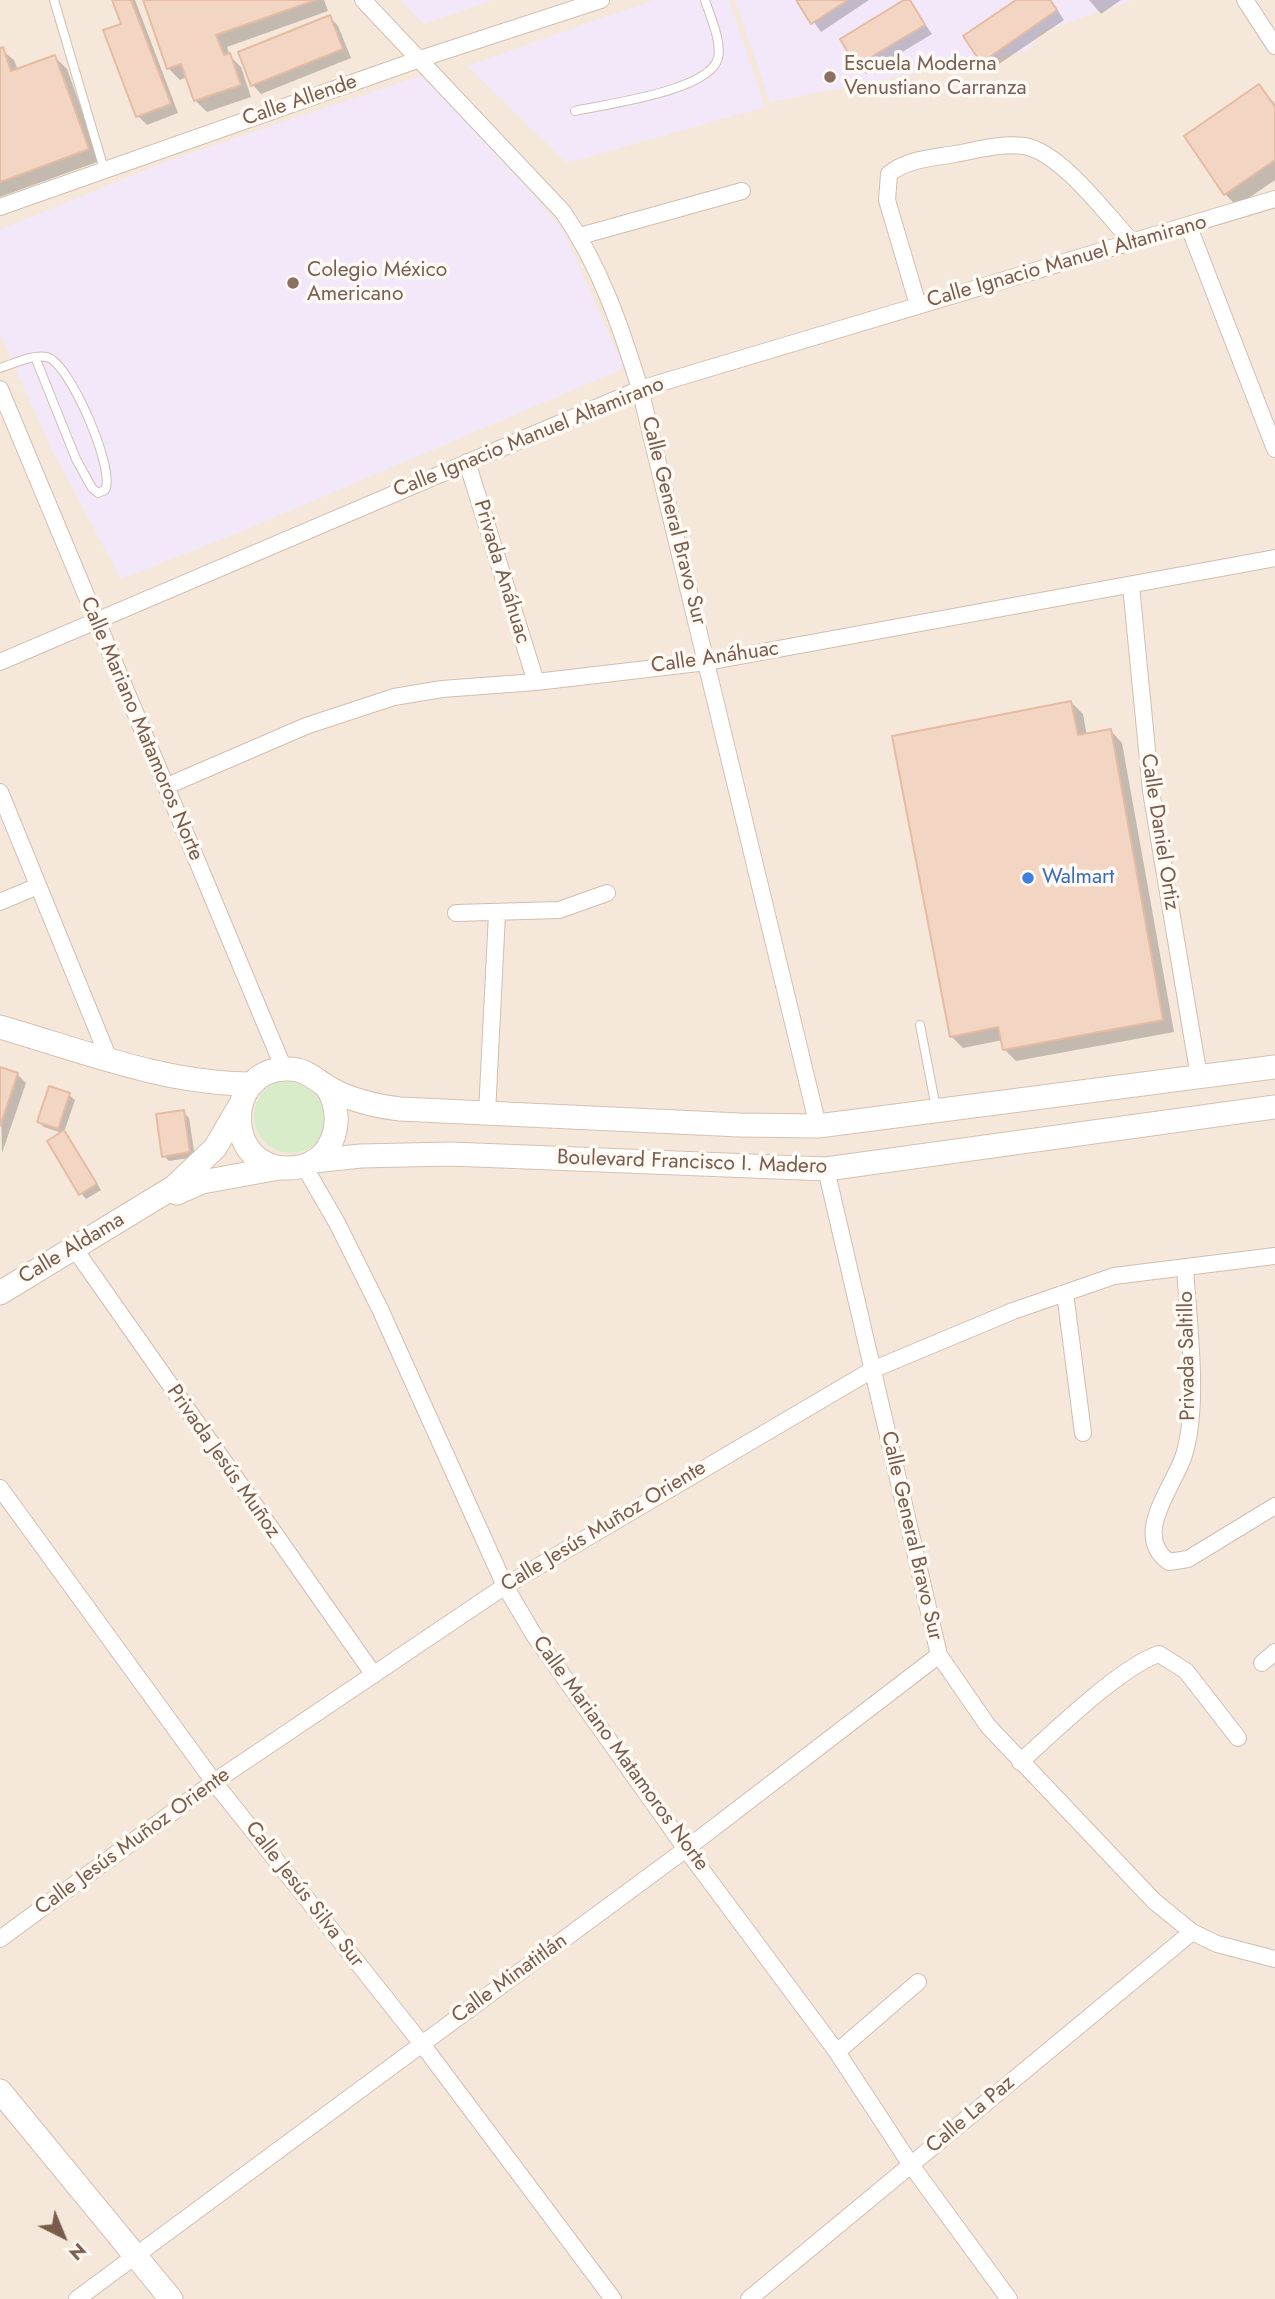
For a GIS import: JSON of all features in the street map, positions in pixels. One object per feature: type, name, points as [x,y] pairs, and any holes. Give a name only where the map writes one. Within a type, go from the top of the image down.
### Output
[{"type":"main road","points":[[0,1027],[189,1080],[252,1084]]},
{"type":"main road","name":"Boulevard Francisco I. Madero","points":[[327,1087],[367,1105],[487,1114],[818,1126],[1275,1067]]},
{"type":"main road","points":[[284,1069],[308,1072],[327,1087],[337,1109],[336,1132],[324,1153],[309,1163],[280,1168],[258,1158],[242,1140],[238,1116],[240,1105],[252,1084],[261,1076],[284,1069]]},
{"type":"main road","name":"Calle Aldama","points":[[0,1293],[145,1206],[201,1165],[225,1133],[240,1105]]},
{"type":"main road","name":"Boulevard Francisco I. Madero","points":[[309,1163],[361,1156],[451,1154],[826,1169],[1275,1107]]},
{"type":"main road","name":"Calle Aldama","points":[[145,1206],[202,1182],[280,1168]]},
{"type":"main road","points":[[0,2091],[171,2299]]},
{"type":"street","name":"Calle General Bravo Sur","points":[[363,0],[529,174],[580,236],[617,314],[640,389],[818,1126]]},
{"type":"street","name":"Calle Allende","points":[[0,206],[601,0]]},
{"type":"street","points":[[1245,0],[1275,47]]},
{"type":"street","points":[[918,305],[887,200],[889,174],[912,161],[1001,146],[1028,146],[1073,177],[1132,242]]},
{"type":"street","points":[[580,236],[742,191]]},
{"type":"street","name":"Calle Ignacio Manuel Altamirano","points":[[0,662],[640,389],[1189,227],[1275,199]]},
{"type":"street","points":[[1189,227],[1275,449]]},
{"type":"street","name":"Calle Mariano Matamoros Norte","points":[[0,390],[284,1069]]},
{"type":"street","name":"Privada Anáhuac","points":[[467,462],[536,682]]},
{"type":"street","name":"Calle Anáhuac","points":[[167,786],[306,726],[394,697],[442,689],[536,682],[707,662],[1275,558]]},
{"type":"street","name":"Calle Daniel Ortiz","points":[[1131,586],[1151,791],[1199,1077]]},
{"type":"street","points":[[0,792],[110,1059]]},
{"type":"street","points":[[0,902],[38,886]]},
{"type":"street","points":[[456,914],[559,910],[607,893]]},
{"type":"street","points":[[487,1114],[497,914]]},
{"type":"street","name":"Calle Mariano Matamoros Norte","points":[[309,1163],[380,1309],[505,1586],[565,1682],[837,2052],[911,2165],[1009,2299]]},
{"type":"street","name":"Calle General Bravo Sur","points":[[826,1169],[939,1655],[988,1726],[1154,1901],[1192,1932],[1217,1944],[1275,1959]]},
{"type":"street","name":"Privada Jesús Muñoz","points":[[74,1248],[374,1675]]},
{"type":"street","name":"Calle Jesús Muñoz Oriente","points":[[0,1939],[214,1782],[505,1586],[872,1370],[1013,1311],[1114,1276],[1275,1256]]},
{"type":"street","name":"Privada Saltillo","points":[[1185,1267],[1190,1429],[1183,1456],[1153,1526],[1153,1543],[1161,1556],[1169,1562],[1188,1559],[1275,1506]]},
{"type":"street","points":[[1065,1293],[1083,1433]]},
{"type":"street","name":"Calle Jesús Silva Sur","points":[[0,1488],[214,1782],[422,2044],[613,2299]]},
{"type":"street","points":[[1262,1663],[1275,1652]]},
{"type":"street","points":[[1020,1762],[1097,1696],[1148,1658],[1159,1654],[1186,1671],[1238,1738]]},
{"type":"street","name":"Calle Minatitlán","points":[[77,2299],[686,1849],[939,1655]]},
{"type":"street","name":"Calle La Paz","points":[[749,2299],[1192,1932]]},
{"type":"street","points":[[837,2052],[918,1982]]},
{"type":"lane","points":[[54,0],[104,169]]},
{"type":"lane","points":[[575,111],[682,86],[706,75],[715,66],[719,55],[705,0]]},
{"type":"lane","points":[[0,369],[35,357],[46,357],[58,363],[66,372],[107,473],[105,490],[98,492],[92,488],[84,476],[35,357]]},
{"type":"lane","points":[[920,1025],[937,1112]]},
{"type":"shaded area","points":[[0,0],[1275,0],[1275,2299],[0,2299]]},
{"type":"shaded area","points":[[401,0],[493,0],[423,24]]},
{"type":"shaded area","points":[[654,0],[729,0],[765,107],[567,163],[467,66]]},
{"type":"shaded area","name":"Escuela Moderna Venustiano Carranza","points":[[735,0],[1132,0],[1043,31],[1027,51],[770,102]]},
{"type":"shaded area","name":"Colegio México Americano","points":[[421,76],[498,152],[564,232],[624,368],[247,529],[121,579],[52,450],[0,334],[0,230],[165,162]]},
{"type":"green space","points":[[291,1079],[305,1082],[317,1090],[325,1102],[328,1116],[325,1130],[317,1142],[305,1150],[291,1153],[277,1150],[265,1142],[257,1130],[254,1116],[257,1102],[265,1090],[277,1082]]},
{"type":"building","points":[[112,0],[131,0],[171,104],[136,117],[103,30],[121,24]]},
{"type":"building","points":[[143,0],[316,0],[216,35],[224,55],[230,53],[241,85],[194,101],[181,64],[167,69]]},
{"type":"building","points":[[796,0],[848,0],[811,24]]},
{"type":"building","points":[[904,0],[910,0],[925,25],[856,66],[840,39]]},
{"type":"building","points":[[1016,0],[1050,0],[1057,10],[981,63],[963,36]]},
{"type":"building","points":[[330,15],[343,49],[251,86],[238,52]]},
{"type":"building","points":[[3,47],[11,71],[55,55],[89,149],[0,182],[0,48]]},
{"type":"building","points":[[1259,84],[1275,107],[1275,160],[1224,195],[1184,136]]},
{"type":"building","name":"Walmart","points":[[1071,701],[1078,735],[1111,729],[1163,1020],[1003,1050],[998,1027],[950,1037],[892,736]]},
{"type":"building","points":[[0,1067],[18,1073],[0,1126]]},
{"type":"building","points":[[49,1086],[70,1093],[58,1129],[37,1122]]},
{"type":"building","points":[[184,1110],[190,1152],[162,1157],[156,1114]]},
{"type":"building","points":[[64,1130],[97,1184],[79,1195],[47,1141]]},
{"type":"place","name":"Escuela Moderna Venustiano Carranza","points":[[830,77]]},
{"type":"place","name":"Colegio México Americano","points":[[293,283]]},
{"type":"place","name":"Walmart","points":[[1028,878]]}]
